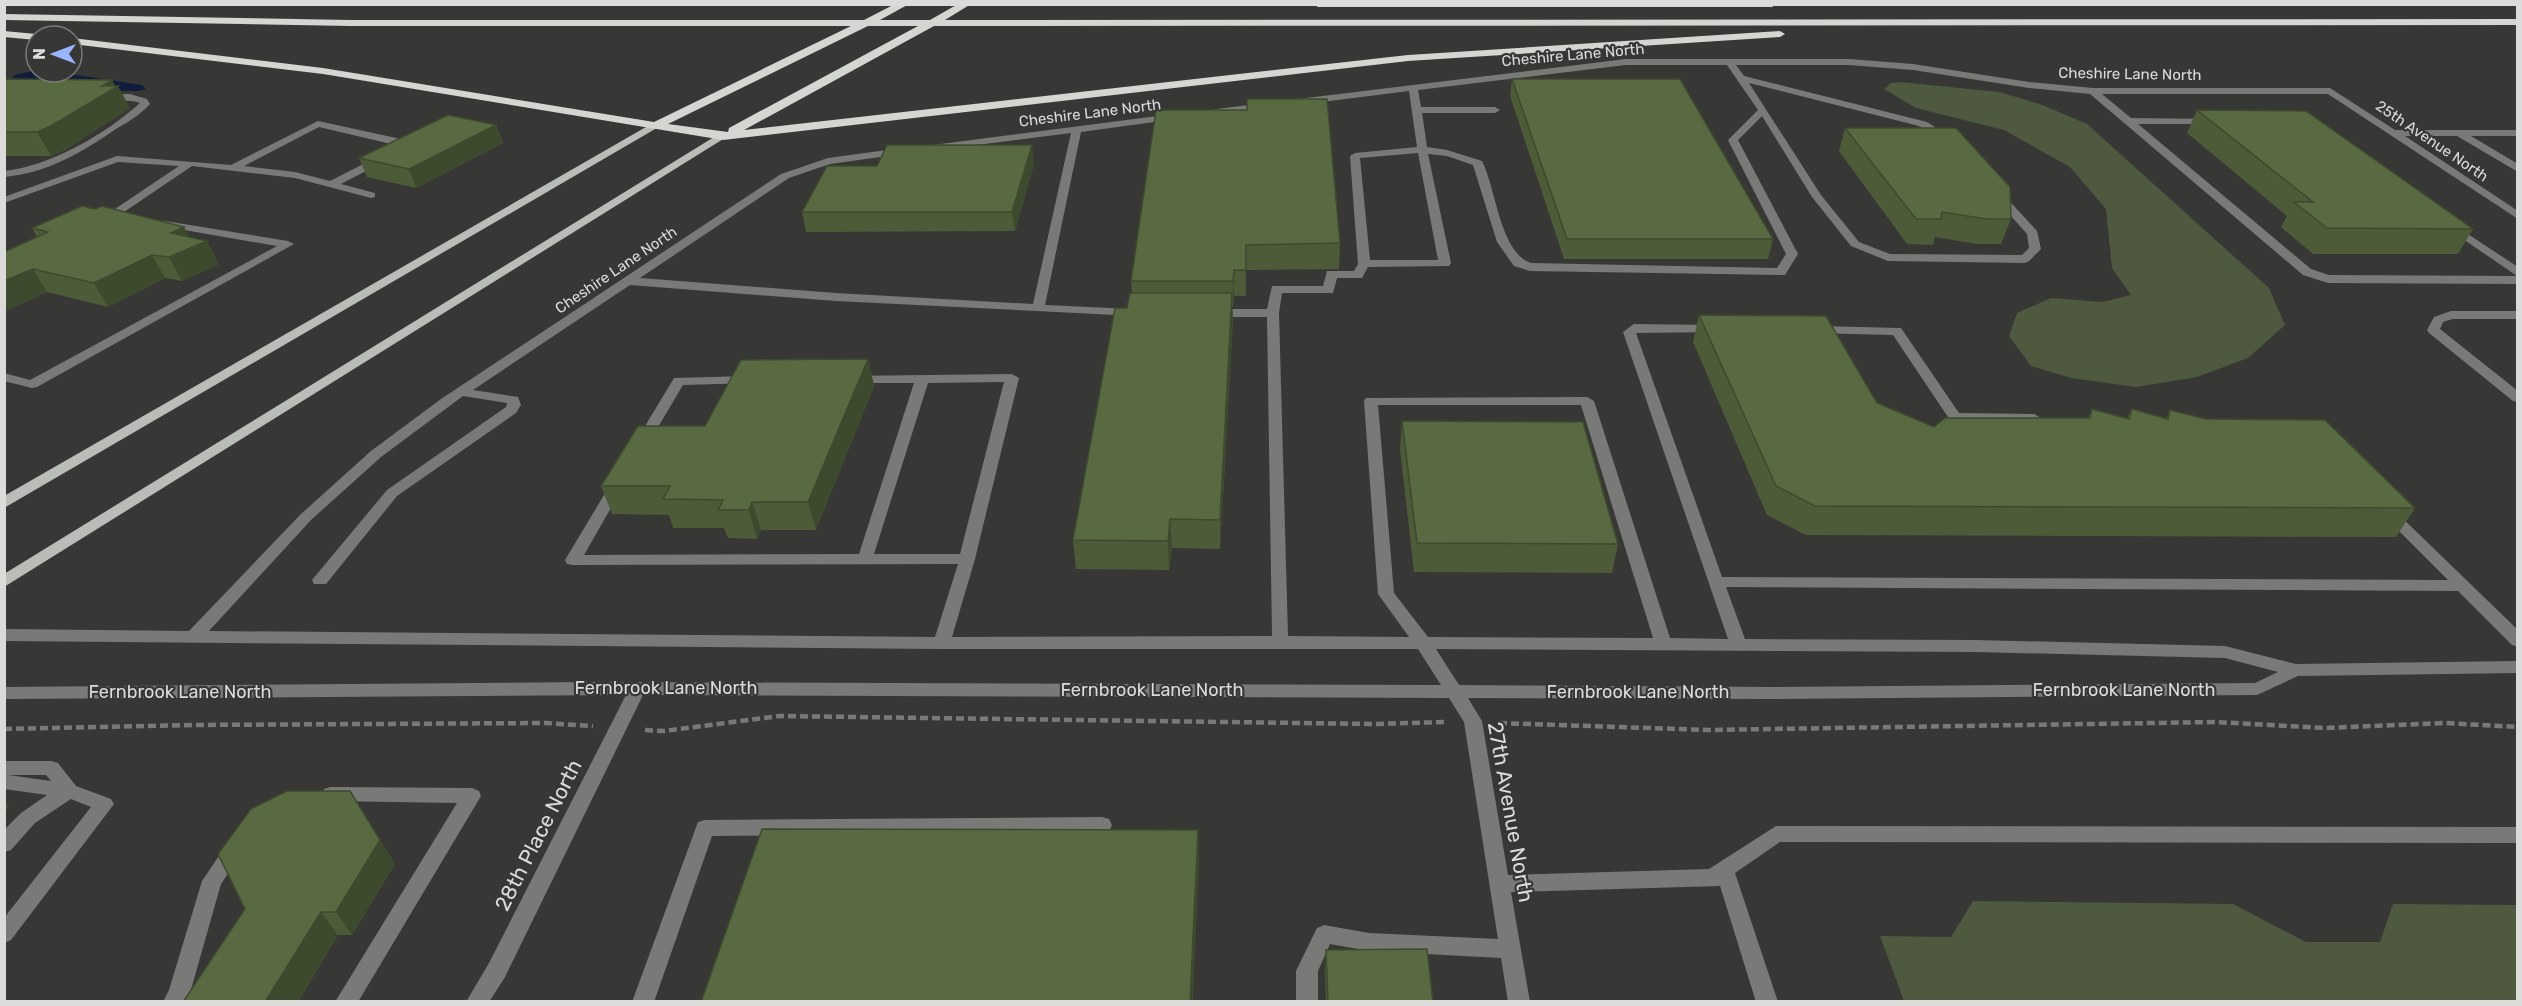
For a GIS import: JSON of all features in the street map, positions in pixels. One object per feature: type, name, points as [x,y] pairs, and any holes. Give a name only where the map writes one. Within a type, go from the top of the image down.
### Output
[{"type":"highway","points":[[657,125],[904,4]]},
{"type":"highway","points":[[723,136],[966,4]]},
{"type":"highway","points":[[1318,4],[1772,4]]},
{"type":"highway","points":[[4,17],[350,23],[2517,22]]},
{"type":"highway","points":[[84,41],[323,71],[723,136],[1408,58],[1815,32],[2040,22]]},
{"type":"highway","points":[[4,34],[24,36]]},
{"type":"main road","points":[[4,503],[657,125]]},
{"type":"main road","points":[[4,582],[723,136]]},
{"type":"street","name":"Cheshire Lane North","points":[[194,636],[306,517],[376,454],[461,392],[785,176],[828,161],[1626,62],[1849,62],[1913,67],[2029,85],[2093,91],[2330,91]]},
{"type":"street","points":[[1730,62],[1817,197],[1855,244],[1888,257],[2025,259],[2035,249],[2033,233],[1994,190]]},
{"type":"street","points":[[1741,78],[1923,124],[1947,140],[1954,148]]},
{"type":"street","points":[[1364,264],[1445,263],[1422,148],[1413,87]]},
{"type":"street","points":[[2093,91],[2307,272],[2328,279],[2517,280]]},
{"type":"street","name":"25th Avenue North","points":[[2330,91],[2517,216]]},
{"type":"street","points":[[4,174],[27,172],[51,164],[136,112],[145,104],[144,101],[130,97],[96,97]]},
{"type":"street","points":[[1417,110],[1495,110]]},
{"type":"street","points":[[1280,642],[1280,555],[1272,313],[1276,289],[1329,290],[1331,274],[1358,274],[1364,264],[1354,156],[1422,148],[1463,156],[1478,163],[1503,242],[1518,264],[1530,267],[1781,272],[1792,254],[1733,140],[1762,110]]},
{"type":"street","points":[[2128,121],[2223,121]]},
{"type":"street","points":[[232,168],[318,124],[410,144],[330,185]]},
{"type":"street","points":[[1038,308],[1077,129]]},
{"type":"street","points":[[2393,133],[2517,133]]},
{"type":"street","points":[[2459,133],[2517,170]]},
{"type":"street","points":[[4,200],[117,159],[190,163],[295,175],[371,195]]},
{"type":"street","points":[[4,377],[32,384],[288,244],[110,215],[190,163]]},
{"type":"street","points":[[2443,220],[2517,273]]},
{"type":"street","points":[[627,281],[836,297],[1145,314]]},
{"type":"street","points":[[1203,313],[1272,313]]},
{"type":"street","points":[[2517,315],[2451,315],[2438,320],[2433,330],[2517,398]]},
{"type":"street","points":[[1730,330],[1634,328],[1629,332],[1738,644]]},
{"type":"street","points":[[1802,330],[1897,331],[1954,417],[2049,418]]},
{"type":"street","points":[[841,379],[1012,378],[967,559],[942,643]]},
{"type":"street","points":[[865,559],[922,379]]},
{"type":"street","points":[[638,450],[679,381],[760,380]]},
{"type":"street","points":[[320,580],[392,493],[511,410],[514,405],[513,400],[461,392]]},
{"type":"street","name":"27th Avenue North","points":[[1519,1002],[1473,721],[1423,643],[1386,594],[1371,401],[1587,401],[1663,644]]},
{"type":"street","points":[[626,471],[573,560],[967,559]]},
{"type":"street","points":[[2380,503],[2517,640]]},
{"type":"street","points":[[1715,582],[2462,586]]},
{"type":"street","name":"Fernbrook Lane North","points":[[4,635],[942,643],[1280,642],[1976,646],[2225,652],[2296,670],[2517,667]]},
{"type":"street","name":"Fernbrook Lane North","points":[[4,693],[638,688],[1782,693],[2257,689],[2296,670]]},
{"type":"street","name":"28th Place North","points":[[477,1002],[497,970],[638,688]]},
{"type":"street","points":[[4,768],[51,768],[69,791]]},
{"type":"street","points":[[4,782],[69,791],[104,804],[4,934]]},
{"type":"street","points":[[4,844],[28,818],[69,791]]},
{"type":"street","points":[[312,793],[472,796],[346,1002]]},
{"type":"street","points":[[643,1002],[705,828],[1102,825]]},
{"type":"street","points":[[174,1002],[179,993],[212,881],[246,832]]},
{"type":"street","points":[[1712,878],[1776,834],[2517,835]]},
{"type":"street","points":[[1500,885],[1727,877],[1767,1002]]},
{"type":"street","points":[[1307,1002],[1307,971],[1324,934],[1369,942],[1509,949]]},
{"type":"path","points":[[4,729],[193,725],[546,723],[664,731],[779,716],[1362,724],[1473,721],[1544,726],[1708,730],[2215,722],[2325,728],[2445,723],[2517,727]]},
{"type":"green space","points":[[1891,83],[1999,92],[2040,104],[2087,124],[2269,288],[2285,325],[2248,358],[2197,377],[2136,387],[2071,378],[2031,366],[2009,336],[2017,313],[2051,298],[2102,302],[2131,295],[2112,268],[2106,209],[2070,167],[2004,130],[1916,108],[1884,89]]},
{"type":"green space","points":[[1973,901],[2233,904],[2306,942],[2380,942],[2393,904],[2517,905],[2517,1001],[1904,1001],[1880,936],[1951,937]]},
{"type":"water","points":[[24,73],[24,84],[84,84],[84,76],[142,85],[146,89],[138,91],[16,90],[4,86],[15,75]]},
{"type":"building","points":[[4,79],[24,79],[24,84],[84,84],[84,80],[112,80],[102,86],[118,86],[37,132],[4,132]]},
{"type":"building","points":[[1512,79],[1680,79],[1773,239],[1567,239]]},
{"type":"building","points":[[1247,99],[1327,99],[1340,243],[1246,245],[1246,270],[1234,270],[1233,281],[1131,281],[1156,110],[1247,110]]},
{"type":"building","points":[[2197,110],[2306,111],[2473,229],[2327,228],[2294,202],[2313,202]]},
{"type":"building","points":[[448,115],[496,125],[409,169],[359,158]]},
{"type":"building","points":[[1845,128],[1956,128],[2010,187],[2011,219],[1986,219],[1942,212],[1941,219],[1916,219]]},
{"type":"building","points":[[887,145],[1032,145],[1012,212],[802,212],[827,166],[877,166]]},
{"type":"building","points":[[82,206],[95,209],[102,206],[184,227],[171,233],[207,241],[169,257],[152,255],[94,283],[33,269],[4,281],[4,252],[48,232],[32,228]]},
{"type":"building","points":[[1130,293],[1232,293],[1220,520],[1170,519],[1168,541],[1073,540],[1115,308],[1127,308]]},
{"type":"building","points":[[1699,315],[1826,316],[1877,403],[1934,427],[1945,418],[2090,418],[2092,409],[2129,419],[2132,409],[2168,419],[2170,410],[2206,419],[2325,420],[2415,508],[1815,506],[1776,486]]},
{"type":"building","points":[[868,359],[808,502],[752,502],[749,510],[718,510],[723,500],[663,499],[670,486],[601,486],[638,426],[705,426],[741,360]]},
{"type":"building","points":[[1402,421],[1583,422],[1618,544],[1417,543]]},
{"type":"building","points":[[287,791],[350,791],[380,840],[336,912],[321,912],[265,1002],[183,1002],[245,909],[218,854],[251,809]]},
{"type":"building","points":[[762,829],[1198,830],[1190,1002],[701,1002]]},
{"type":"building","points":[[1427,949],[1433,1002],[1328,1002],[1326,950]]}]
